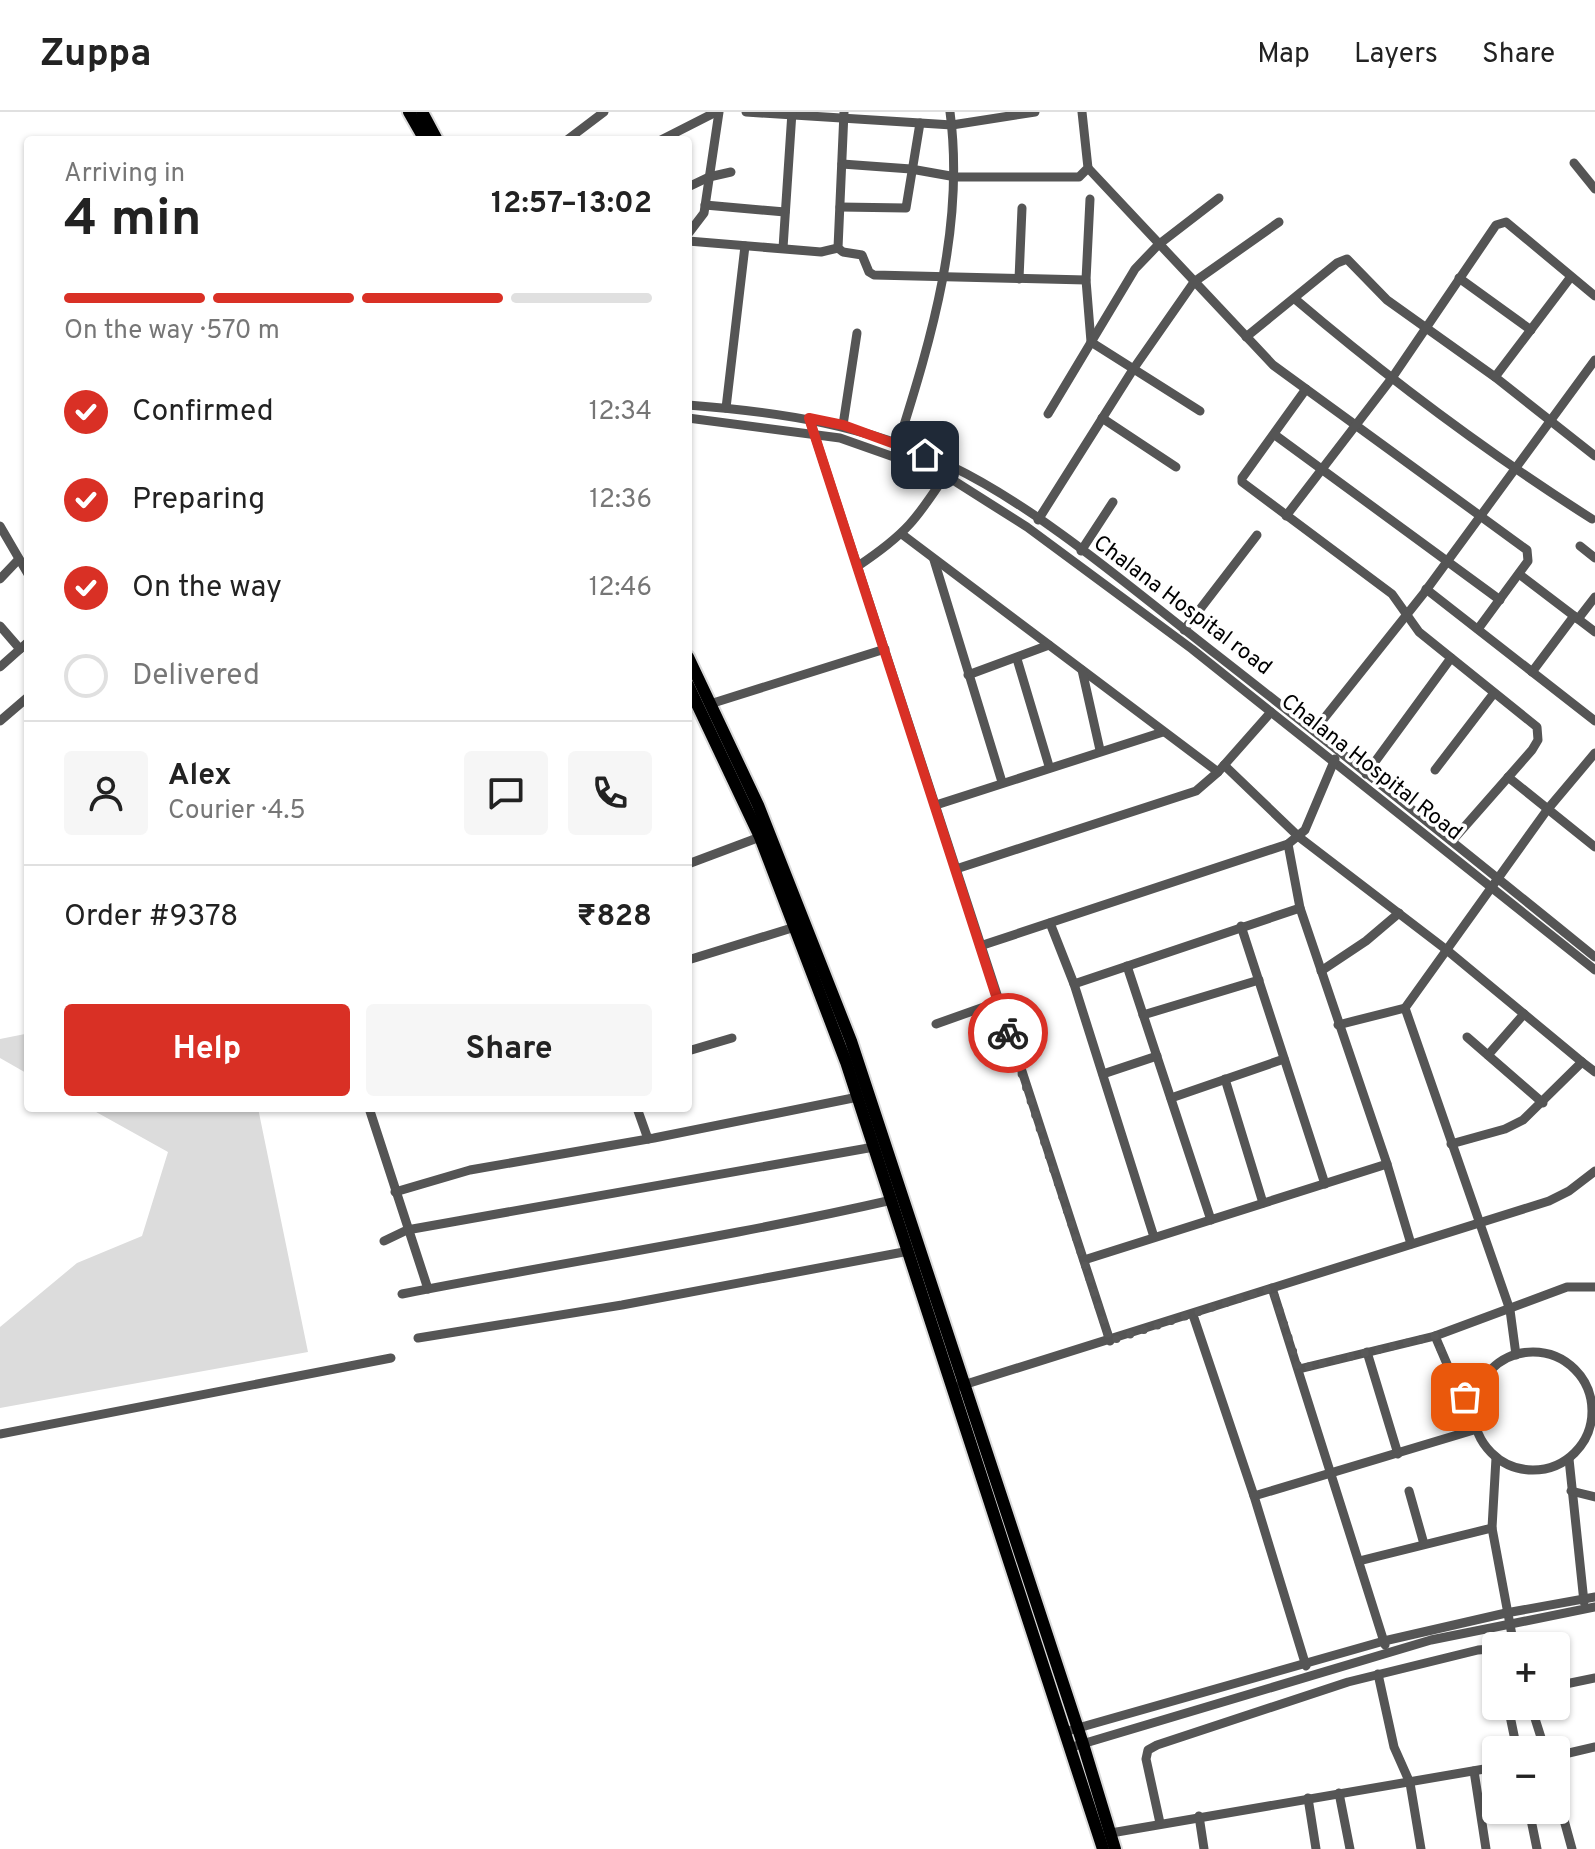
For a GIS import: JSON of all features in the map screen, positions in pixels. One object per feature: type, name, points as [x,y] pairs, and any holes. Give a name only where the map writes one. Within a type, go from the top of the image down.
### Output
[{"type":"main road","points":[[409,112],[423,136]]},
{"type":"main road","points":[[422,112],[435,136]]},
{"type":"main road","points":[[692,666],[758,805],[851,1041],[959,1386],[1072,1729],[1115,1849]]},
{"type":"main road","points":[[692,693],[760,837],[795,927],[959,1386]]},
{"type":"main road","points":[[1078,1745],[1103,1849]]},
{"type":"street","points":[[572,136],[604,112]]},
{"type":"street","points":[[669,136],[718,112]]},
{"type":"street","points":[[692,229],[704,213],[718,112]]},
{"type":"street","points":[[746,112],[844,115],[952,125],[1035,112]]},
{"type":"street","points":[[898,444],[926,357],[942,277],[956,177],[950,112]]},
{"type":"street","points":[[1082,112],[1088,168],[1273,365],[1527,550],[1528,561],[1478,629]]},
{"type":"street","points":[[783,248],[792,114]]},
{"type":"street","points":[[838,248],[844,115]]},
{"type":"street","points":[[840,207],[906,208],[920,123]]},
{"type":"street","points":[[1574,163],[1595,189]]},
{"type":"street","points":[[842,164],[911,169],[956,177],[1067,179],[1084,174],[1088,168]]},
{"type":"street","points":[[692,185],[731,172]]},
{"type":"street","points":[[1048,414],[1135,269],[1158,245],[1219,198]]},
{"type":"street","points":[[1090,199],[1086,280],[1091,342]]},
{"type":"street","points":[[705,205],[785,212]]},
{"type":"street","points":[[1019,279],[1022,208]]},
{"type":"street","points":[[1038,520],[1134,368],[1194,282],[1279,222]]},
{"type":"street","points":[[1286,516],[1392,378],[1501,222],[1506,222],[1595,296]]},
{"type":"street","points":[[692,241],[821,252],[838,248]]},
{"type":"street","points":[[726,408],[745,246]]},
{"type":"street","points":[[838,248],[843,252],[862,255],[869,272],[874,275],[1086,280]]},
{"type":"street","points":[[1246,337],[1337,263],[1347,259],[1387,300],[1495,377],[1595,456]]},
{"type":"street","points":[[1459,278],[1531,330]]},
{"type":"street","points":[[1495,377],[1570,278]]},
{"type":"street","points":[[1295,299],[1392,378],[1513,468],[1592,519]]},
{"type":"street","points":[[843,425],[857,333]]},
{"type":"street","points":[[1091,342],[1200,411]]},
{"type":"street","points":[[1314,731],[1426,589],[1595,360]]},
{"type":"street","points":[[1306,389],[1242,482],[1392,594],[1419,632],[1530,719],[1539,734],[1532,750],[1452,841]]},
{"type":"street","name":"Chalana Hospital road","points":[[692,405],[809,418],[843,425],[898,444],[1038,520],[1314,731],[1595,957]]},
{"type":"street","points":[[809,418],[1110,1341]]},
{"type":"street","points":[[1102,418],[1176,467]]},
{"type":"street","name":"Chalana Hospital Road","points":[[692,419],[857,443],[948,470],[1271,712],[1595,970]]},
{"type":"street","points":[[1275,435],[1500,600]]},
{"type":"street","points":[[858,566],[903,535],[948,470]]},
{"type":"street","points":[[1081,551],[1113,502]]},
{"type":"street","points":[[0,526],[24,567]]},
{"type":"street","points":[[903,535],[1163,732],[1221,769],[1299,837],[1448,951],[1595,1072]]},
{"type":"street","points":[[1184,630],[1257,535]]},
{"type":"street","points":[[1580,546],[1595,558]]},
{"type":"street","points":[[934,558],[1002,782]]},
{"type":"street","points":[[0,579],[19,559]]},
{"type":"street","points":[[1519,574],[1595,632]]},
{"type":"street","points":[[1426,589],[1595,721]]},
{"type":"street","points":[[1532,672],[1595,597]]},
{"type":"street","points":[[0,626],[24,645],[0,667]]},
{"type":"street","points":[[968,675],[1049,645]]},
{"type":"street","points":[[710,704],[885,649]]},
{"type":"street","points":[[1366,774],[1451,658]]},
{"type":"street","points":[[1017,659],[1049,766]]},
{"type":"street","points":[[1082,670],[1100,750]]},
{"type":"street","points":[[1435,770],[1494,693]]},
{"type":"street","points":[[0,721],[24,700]]},
{"type":"street","points":[[956,869],[1196,791],[1221,769],[1271,712]]},
{"type":"street","points":[[936,805],[1049,766],[1163,732]]},
{"type":"street","points":[[980,946],[1288,844],[1299,837],[1338,750]]},
{"type":"street","points":[[1338,1025],[1405,1008],[1547,810],[1595,753]]},
{"type":"street","points":[[1508,777],[1595,847]]},
{"type":"street","points":[[692,862],[760,837]]},
{"type":"street","points":[[1288,844],[1300,908],[1411,1244]]},
{"type":"street","points":[[1074,984],[1300,908]]},
{"type":"street","points":[[1321,971],[1366,941],[1399,913]]},
{"type":"street","points":[[1050,923],[1074,984],[1154,1237]]},
{"type":"street","points":[[1241,926],[1325,1184]]},
{"type":"street","points":[[692,959],[795,927]]},
{"type":"street","points":[[1127,966],[1211,1220]]},
{"type":"street","points":[[1143,1015],[1259,980]]},
{"type":"street","points":[[936,1024],[998,1002]]},
{"type":"street","points":[[1405,1008],[1510,1310],[1516,1355]]},
{"type":"street","points":[[1488,1055],[1524,1014]]},
{"type":"street","points":[[1467,1037],[1543,1103]]},
{"type":"street","points":[[692,1050],[732,1038]]},
{"type":"street","points":[[1103,1074],[1157,1056]]},
{"type":"street","points":[[1171,1098],[1284,1059]]},
{"type":"street","points":[[1451,1144],[1505,1129],[1523,1120],[1582,1062]]},
{"type":"street","points":[[1225,1079],[1263,1203]]},
{"type":"street","points":[[395,1192],[470,1170],[648,1139],[858,1097]]},
{"type":"street","points":[[370,1112],[428,1289]]},
{"type":"street","points":[[638,1112],[648,1139]]},
{"type":"street","points":[[384,1241],[407,1230],[874,1147]]},
{"type":"street","points":[[1084,1260],[1387,1164]]},
{"type":"street","points":[[959,1386],[1549,1201],[1592,1178]]},
{"type":"street","points":[[402,1294],[671,1242],[769,1228],[892,1200]]},
{"type":"street","points":[[418,1338],[622,1305],[909,1251]]},
{"type":"street","points":[[1299,1369],[1435,1336],[1567,1287],[1595,1287]]},
{"type":"street","points":[[1272,1288],[1386,1647]]},
{"type":"street","points":[[1193,1315],[1254,1496],[1308,1674]]},
{"type":"street","points":[[1435,1336],[1459,1392],[1475,1401]]},
{"type":"street","points":[[1367,1352],[1398,1454]]},
{"type":"street","points":[[1534,1352],[1551,1355],[1574,1369],[1589,1392],[1593,1417],[1582,1445],[1569,1459],[1552,1467],[1534,1470],[1515,1468],[1496,1458],[1477,1429],[1475,1401],[1486,1376],[1500,1363],[1516,1355],[1534,1352]]},
{"type":"street","points":[[0,1434],[391,1358]]},
{"type":"street","points":[[1254,1496],[1477,1429]]},
{"type":"street","points":[[1496,1458],[1492,1528],[1510,1632]]},
{"type":"street","points":[[1569,1459],[1588,1605]]},
{"type":"street","points":[[1409,1491],[1424,1544]]},
{"type":"street","points":[[1571,1491],[1595,1497]]},
{"type":"street","points":[[1359,1561],[1492,1528]]},
{"type":"street","points":[[1072,1729],[1304,1662],[1386,1647],[1507,1618],[1588,1605],[1595,1597]]},
{"type":"street","points":[[1078,1745],[1386,1647]]},
{"type":"street","points":[[1160,1823],[1146,1759],[1148,1750],[1378,1674],[1482,1650]]},
{"type":"street","points":[[1378,1674],[1394,1747],[1410,1783],[1421,1849]]},
{"type":"street","points":[[1570,1683],[1595,1678]]},
{"type":"street","points":[[1570,1753],[1595,1747]]},
{"type":"street","points":[[1111,1833],[1482,1770]]},
{"type":"street","points":[[1474,1771],[1486,1849]]},
{"type":"street","points":[[1339,1793],[1350,1849]]},
{"type":"street","points":[[1308,1798],[1316,1849]]},
{"type":"street","points":[[1199,1816],[1204,1849]]},
{"type":"street","points":[[1532,1824],[1537,1849]]},
{"type":"street","points":[[1565,1824],[1572,1849]]},
{"type":"shaded area","points":[[24,1034],[24,1072],[0,1058],[0,1039]]},
{"type":"shaded area","points":[[96,1112],[259,1112],[308,1352],[0,1408],[0,1327],[77,1263],[142,1236],[168,1152]]},
{"type":"way so far","points":[[1008,1033],[1110,1341],[1272,1288],[1299,1369],[1435,1336],[1456,1386],[1465,1397]]},
{"type":"route","points":[[925,455],[843,425],[809,418],[1008,1033]]}]
